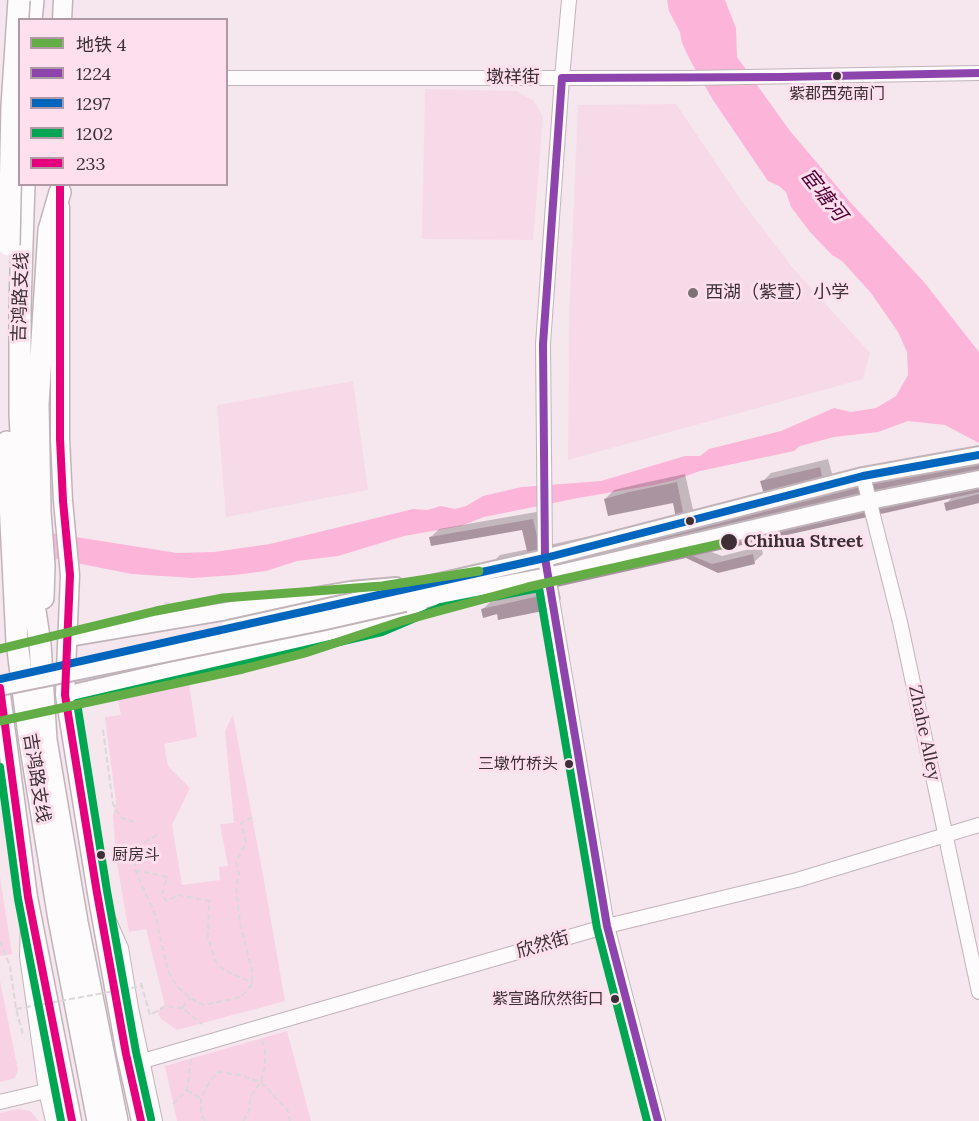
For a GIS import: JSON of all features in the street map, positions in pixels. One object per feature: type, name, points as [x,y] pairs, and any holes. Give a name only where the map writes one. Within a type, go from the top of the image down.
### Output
[{"type":"highway","name":"吉鸿路支线","points":[[16,246],[12,106],[19,0]]},
{"type":"highway","points":[[31,18],[33,0]]},
{"type":"highway","name":"吉鸿路支线","points":[[24,186],[16,246],[6,419],[25,509],[16,642],[28,736],[59,919],[98,1121]]},
{"type":"highway","points":[[25,509],[40,381],[49,230],[60,188]]},
{"type":"highway","points":[[0,546],[21,564]]},
{"type":"highway","name":"吉鸿路支线","points":[[21,564],[40,644],[46,740],[77,922],[117,1121]]},
{"type":"main road","points":[[62,18],[63,0]]},
{"type":"main road","points":[[60,188],[60,439],[70,574],[65,695],[97,893],[126,1054],[141,1121]]},
{"type":"main road","points":[[65,695],[380,622],[436,590],[545,558],[863,476],[979,455]]},
{"type":"main road","points":[[0,679],[436,590],[548,576],[870,501],[979,479]]},
{"type":"main road","points":[[68,638],[351,590],[436,590]]},
{"type":"main road","points":[[72,1121],[28,897],[0,687],[310,624],[402,597]]},
{"type":"street","points":[[569,0],[543,344],[545,558],[607,926],[658,1121]]},
{"type":"street","points":[[0,59],[18,65]]},
{"type":"street","name":"墩祥街","points":[[228,78],[687,78],[979,73]]},
{"type":"street","points":[[0,80],[18,80]]},
{"type":"street","name":"Zhahe Alley","points":[[863,476],[900,622],[979,992]]},
{"type":"street","name":"欣然街","points":[[143,1061],[607,926],[797,880],[979,825]]},
{"type":"street","points":[[97,893],[121,948],[155,1121]]},
{"type":"street","points":[[28,897],[27,956],[46,1090],[53,1121]]},
{"type":"street","points":[[0,1102],[46,1090]]},
{"type":"path","points":[[104,730],[113,804],[120,817],[134,822]]},
{"type":"path","points":[[157,835],[143,843],[135,854],[135,870],[155,914],[168,971],[177,986],[189,998],[204,1005],[241,997],[253,983],[240,923],[236,886],[239,874],[236,862],[246,843],[241,823],[253,817]]},
{"type":"path","points":[[116,858],[135,862]]},
{"type":"path","points":[[135,870],[167,877],[162,895],[166,901],[178,895],[209,901],[208,938],[215,960],[224,970],[253,983]]},
{"type":"path","points":[[0,941],[10,966],[16,1008],[23,1035]]},
{"type":"path","points":[[140,977],[150,1015],[165,1006],[182,1008],[202,1024]]},
{"type":"path","points":[[16,1008],[142,986]]},
{"type":"path","points":[[182,1008],[189,998]]},
{"type":"path","points":[[243,1121],[249,1111],[250,1097],[261,1082],[265,1065],[266,1049],[261,1039]]},
{"type":"path","points":[[173,1104],[187,1090],[191,1059]]},
{"type":"path","points":[[205,1121],[201,1112],[201,1099],[209,1082],[219,1072],[261,1082],[288,1111],[290,1121]]},
{"type":"path","points":[[187,1090],[201,1099]]},
{"type":"shaded area","points":[[425,89],[517,91],[534,101],[543,117],[533,240],[422,239]]},
{"type":"shaded area","name":"西湖（紫萱）小学","points":[[676,104],[738,196],[792,267],[870,353],[863,379],[568,460],[569,319],[578,105]]},
{"type":"shaded area","points":[[353,381],[368,490],[226,517],[217,405]]},
{"type":"shaded area","points":[[188,677],[197,737],[164,744],[168,766],[190,788],[172,825],[182,885],[220,880],[219,867],[228,866],[220,824],[234,823],[225,731],[233,715],[285,1001],[177,1030],[161,1019],[157,1011],[165,1006],[146,929],[129,932],[116,858],[113,815],[116,802],[105,717],[121,715],[116,690]]},
{"type":"shaded area","points":[[0,877],[12,954],[0,956]]},
{"type":"shaded area","points":[[0,981],[18,1070],[15,1078],[0,1082]]},
{"type":"shaded area","points":[[287,1031],[311,1121],[177,1121],[165,1066]]},
{"type":"shaded area","points":[[18,1109],[30,1111],[39,1121],[0,1121],[0,1113]]},
{"type":"water","name":"宦塘河","points":[[667,0],[725,0],[736,28],[737,57],[790,131],[851,203],[924,282],[979,352],[979,443],[945,425],[908,421],[878,432],[834,437],[800,446],[794,451],[700,471],[654,485],[484,517],[461,526],[404,536],[338,556],[297,561],[266,571],[235,575],[193,578],[132,574],[0,548],[0,525],[177,553],[214,552],[270,544],[413,509],[427,510],[441,506],[455,509],[466,506],[483,496],[522,487],[601,481],[685,456],[700,456],[709,449],[781,431],[834,408],[851,412],[876,408],[896,396],[908,375],[907,352],[898,332],[871,293],[842,261],[832,255],[810,232],[791,207],[786,192],[768,181],[713,100],[690,60],[682,43],[680,32],[669,11]]},
{"type":"building","name":"Chihua Street","points":[[979,454],[979,492],[693,556],[712,564],[753,554],[755,564],[718,573],[686,558],[548,589],[553,609],[498,620],[497,614],[483,618],[481,609],[539,596],[538,591],[497,601],[489,564],[528,555],[522,530],[431,546],[429,537],[533,519],[541,553],[677,523],[673,503],[608,516],[604,499],[629,492],[677,482],[685,522],[767,504],[760,481],[820,467],[825,489]]},
{"type":"building","points":[[979,494],[979,503],[946,511],[944,503]]},
{"type":"metro line","name":"4","points":[[0,721],[243,669],[305,653],[402,621],[528,587],[729,542]]},
{"type":"metro line","name":"4","points":[[0,649],[156,611],[223,598],[382,586],[479,571]]},
{"type":"transit line","name":"1224","points":[[562,78],[979,73]]},
{"type":"transit line","name":"1224","points":[[562,78],[543,344],[545,558],[607,926],[658,1121]]},
{"type":"transit line","name":"233","points":[[60,186],[60,439],[70,575],[65,695],[97,893],[126,1054],[141,1121]]},
{"type":"transit line","name":"1297","points":[[0,679],[545,558],[863,476],[979,455]]},
{"type":"transit line","name":"1202","points":[[151,1119],[136,1052],[107,891],[77,703],[382,632],[441,607],[539,588],[597,928],[647,1121]]},
{"type":"transit line","name":"233","points":[[0,688],[28,897],[72,1121]]},
{"type":"transit line","name":"1202","points":[[0,767],[18,899],[61,1121]]},
{"type":"place","name":"紫郡西苑南门","points":[[837,76]]},
{"type":"place","name":"西湖（紫萱）小学","points":[[693,293]]},
{"type":"place","name":"Chihua Street","points":[[729,542]]},
{"type":"place","name":"三墩竹桥头","points":[[569,764]]},
{"type":"place","name":"厨房斗","points":[[101,855]]},
{"type":"place","name":"紫宣路欣然街口","points":[[615,999]]}]
